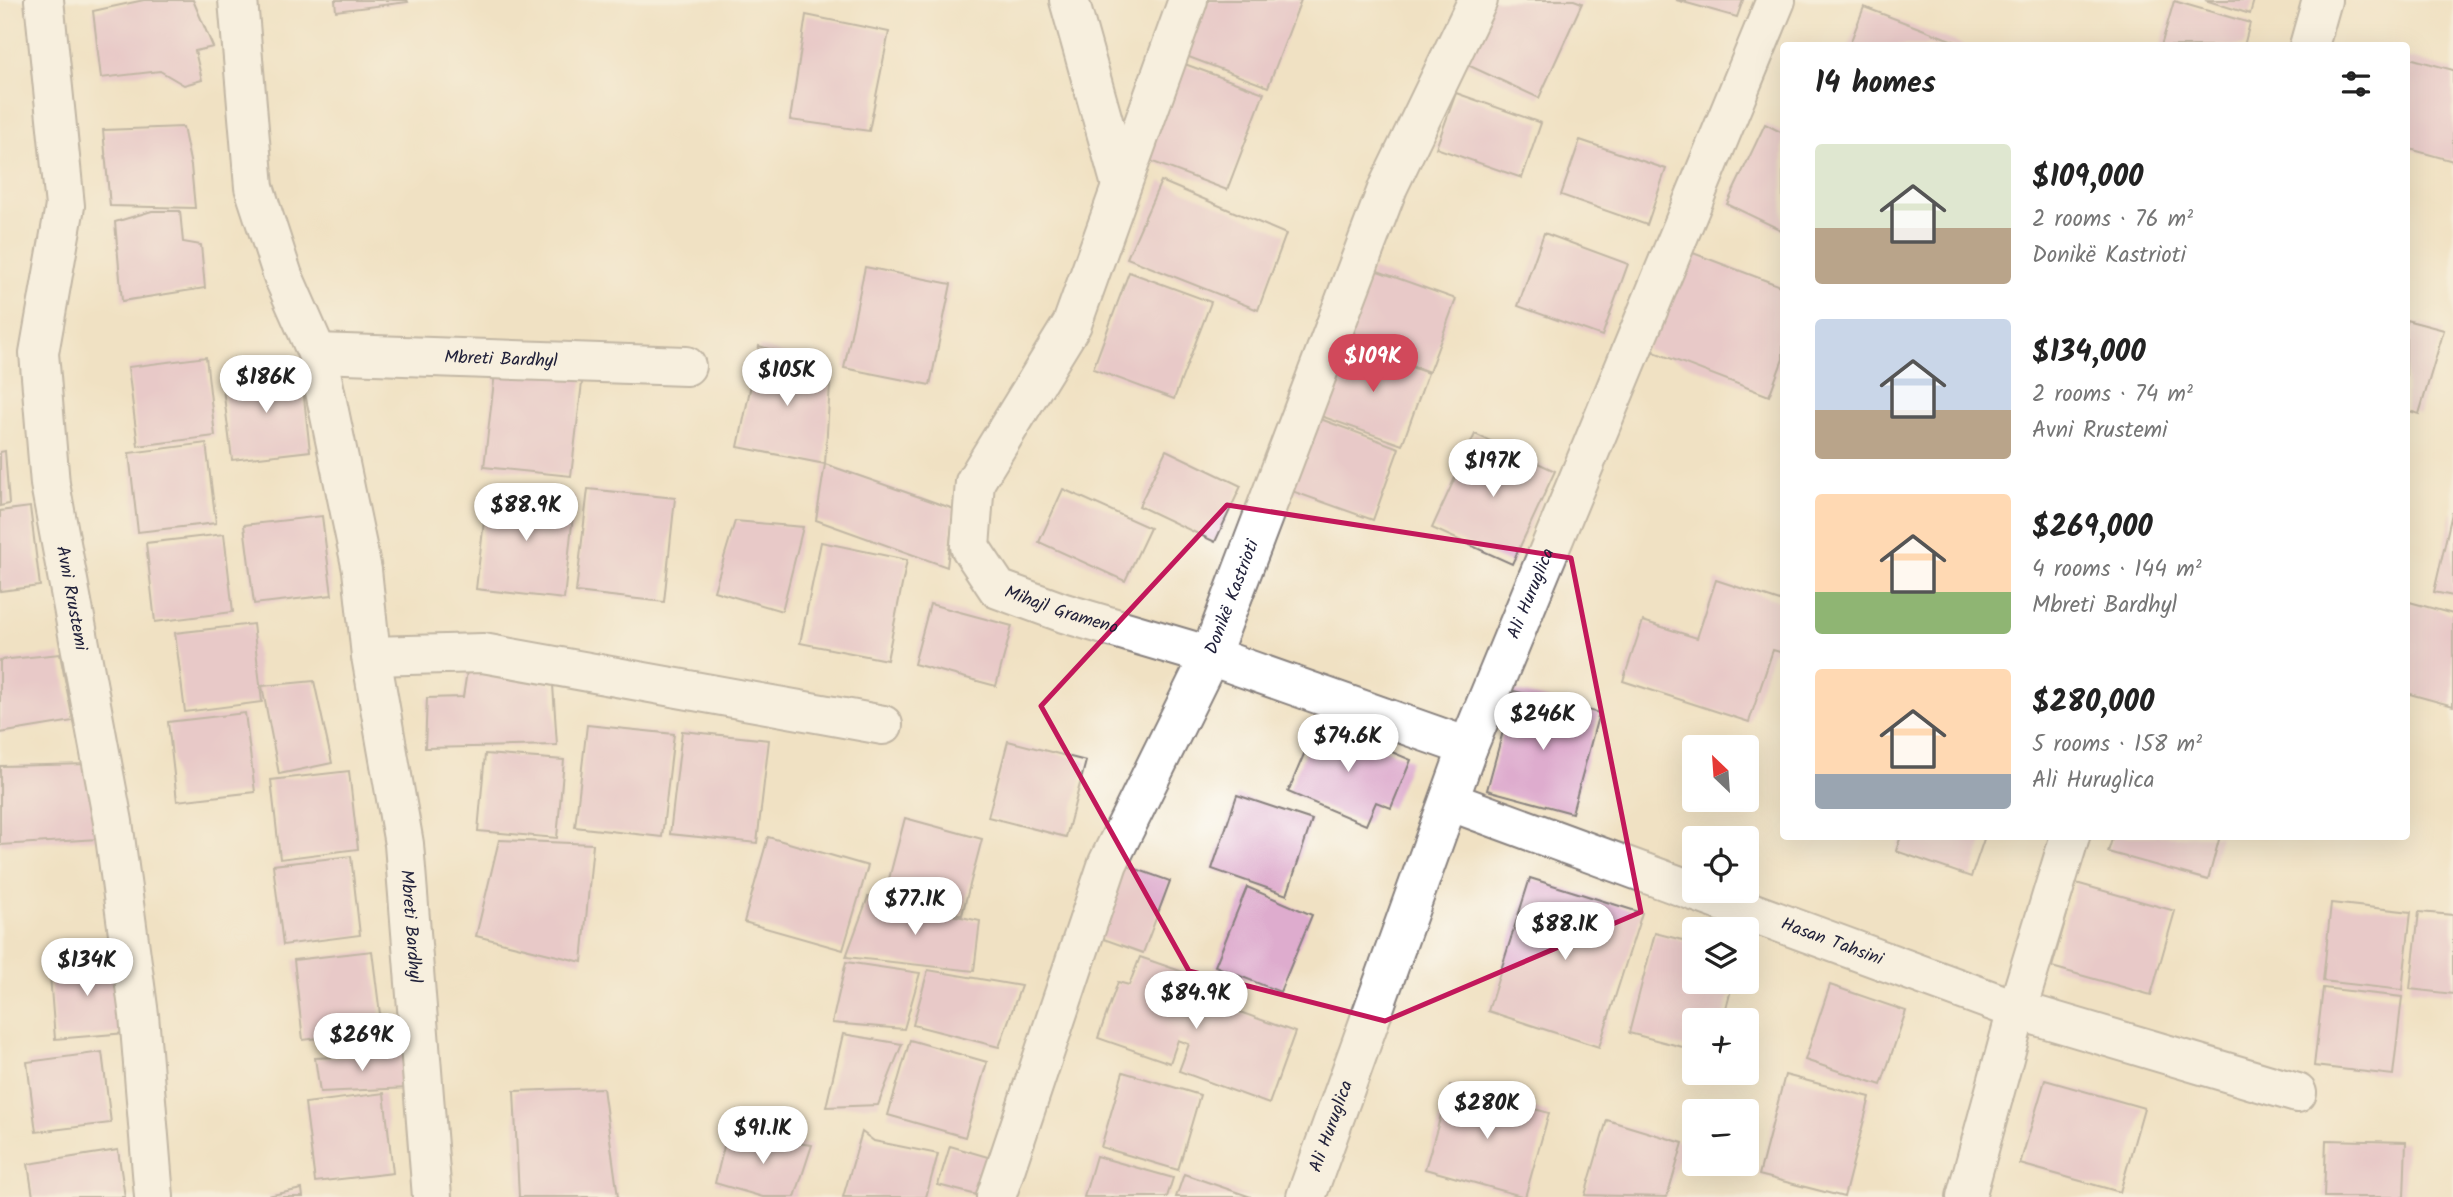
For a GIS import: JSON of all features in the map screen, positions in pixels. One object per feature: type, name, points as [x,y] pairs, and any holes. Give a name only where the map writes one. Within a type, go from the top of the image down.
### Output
[{"type":"street","name":"Avni Rrustemi","points":[[44,0],[65,206],[39,353],[49,471],[113,822],[139,1015],[155,1197]]},
{"type":"street","name":"Mbreti Bardhyl","points":[[237,0],[254,187],[283,276],[317,353],[362,570],[372,656],[404,844],[432,1197]]},
{"type":"street","points":[[1069,0],[1121,185]]},
{"type":"street","name":"Mihajl Grameno","points":[[1188,0],[1072,324],[975,482],[970,547],[998,589],[1063,613],[1210,656],[1468,747]]},
{"type":"street","name":"Donikë Kastrioti","points":[[996,1197],[1108,863],[1210,656],[1388,187],[1478,0]]},
{"type":"street","name":"Ali Huruglica","points":[[1306,1197],[1468,747],[1776,0]]},
{"type":"street","points":[[2310,42],[2322,0]]},
{"type":"street","name":"Mbreti Bardhyl","points":[[317,353],[686,366]]},
{"type":"street","points":[[372,656],[483,653],[883,725]]},
{"type":"street","name":"Hasan Tahsini","points":[[1449,801],[2017,1010],[2297,1093]]},
{"type":"street","points":[[1966,1197],[2017,1010],[2069,840]]},
{"type":"highlighted area","points":[[1227,505],[1571,558],[1641,912],[1385,1021],[1189,971],[1041,706]]},
{"type":"building","points":[[144,0],[193,0],[213,47],[195,51],[202,80],[184,85],[160,71],[101,78],[93,11]]},
{"type":"building","points":[[335,0],[407,0],[408,2],[336,11]]},
{"type":"building","points":[[1208,0],[1301,0],[1268,87],[1186,56]]},
{"type":"building","points":[[1487,0],[1574,0],[1582,3],[1539,98],[1459,61]]},
{"type":"building","points":[[1676,0],[1743,0],[1737,17]]},
{"type":"building","points":[[2205,0],[2254,0],[2250,14]]},
{"type":"building","points":[[2174,1],[2250,23],[2245,42],[2162,42]]},
{"type":"building","points":[[1864,7],[1956,42],[1851,42]]},
{"type":"building","points":[[806,15],[889,32],[869,131],[790,120]]},
{"type":"building","points":[[2410,58],[2453,70],[2453,161],[2410,149]]},
{"type":"building","points":[[1182,63],[1264,93],[1227,190],[1145,159]]},
{"type":"building","points":[[1456,93],[1541,123],[1522,178],[1436,148]]},
{"type":"building","points":[[1765,124],[1780,132],[1780,230],[1727,204]]},
{"type":"building","points":[[183,127],[191,166],[195,208],[110,206],[103,130]]},
{"type":"building","points":[[1580,140],[1666,169],[1647,225],[1561,195]]},
{"type":"building","points":[[1161,181],[1286,234],[1258,310],[1127,258]]},
{"type":"building","points":[[152,211],[180,211],[183,242],[201,245],[205,288],[122,301],[115,222]]},
{"type":"building","points":[[1544,233],[1628,264],[1602,336],[1518,306]]},
{"type":"building","points":[[1685,250],[1780,286],[1780,367],[1769,396],[1646,349]]},
{"type":"building","points":[[865,267],[951,284],[930,385],[844,368]]},
{"type":"building","points":[[1372,269],[1456,299],[1429,372],[1345,340]]},
{"type":"building","points":[[1129,272],[1211,302],[1174,399],[1093,369]]},
{"type":"building","points":[[2410,321],[2444,330],[2419,414],[2410,411]]},
{"type":"building","points":[[1344,343],[1428,373],[1402,445],[1318,415]]},
{"type":"building","points":[[759,346],[831,369],[825,464],[738,447]]},
{"type":"building","points":[[206,357],[215,436],[138,446],[128,367]]},
{"type":"building","points":[[496,364],[583,374],[571,476],[484,467]]},
{"type":"building","points":[[301,371],[310,451],[232,460],[222,380]]},
{"type":"building","points":[[1315,417],[1399,448],[1373,520],[1289,490]]},
{"type":"building","points":[[1475,434],[1555,471],[1512,564],[1432,528]]},
{"type":"building","points":[[206,443],[216,523],[138,532],[129,453]]},
{"type":"building","points":[[1166,450],[1241,486],[1215,542],[1139,506]]},
{"type":"building","points":[[5,451],[9,504],[0,506],[0,452]]},
{"type":"building","points":[[825,464],[954,509],[947,567],[816,520]]},
{"type":"building","points":[[488,487],[575,496],[564,599],[476,589]]},
{"type":"building","points":[[588,489],[675,498],[664,602],[576,592]]},
{"type":"building","points":[[1063,489],[1150,528],[1125,581],[1039,542]]},
{"type":"building","points":[[30,507],[40,586],[0,591],[0,511]]},
{"type":"building","points":[[2453,513],[2453,596],[2434,592]]},
{"type":"building","points":[[322,516],[332,595],[254,604],[244,525]]},
{"type":"building","points":[[735,521],[803,527],[782,611],[714,591]]},
{"type":"building","points":[[224,534],[233,612],[155,622],[146,543]]},
{"type":"building","points":[[821,542],[907,560],[887,660],[800,643]]},
{"type":"building","points":[[1716,580],[1780,601],[1780,652],[1773,650],[1749,722],[1623,681],[1643,621],[1697,638]]},
{"type":"building","points":[[2410,602],[2453,614],[2453,706],[2410,694]]},
{"type":"building","points":[[930,604],[1012,626],[996,686],[914,664]]},
{"type":"building","points":[[253,624],[262,702],[185,712],[175,633]]},
{"type":"building","points":[[60,654],[73,721],[0,733],[0,660]]},
{"type":"building","points":[[468,665],[553,685],[557,745],[425,748],[427,698],[463,697]]},
{"type":"building","points":[[314,681],[332,763],[279,774],[262,686]]},
{"type":"building","points":[[1514,691],[1599,713],[1572,813],[1487,790]]},
{"type":"building","points":[[245,713],[255,792],[177,801],[168,722]]},
{"type":"building","points":[[1318,721],[1411,760],[1391,808],[1376,802],[1366,825],[1288,792]]},
{"type":"building","points":[[587,725],[674,734],[662,837],[575,827]]},
{"type":"building","points":[[682,731],[769,740],[757,843],[670,834]]},
{"type":"building","points":[[1008,741],[1086,761],[1066,837],[988,817]]},
{"type":"building","points":[[485,754],[564,760],[557,838],[478,831]]},
{"type":"building","points":[[92,764],[98,839],[0,845],[0,766]]},
{"type":"building","points":[[349,771],[358,849],[280,859],[271,780]]},
{"type":"building","points":[[1237,795],[1312,820],[1287,895],[1212,869]]},
{"type":"building","points":[[905,818],[982,839],[962,915],[885,894]]},
{"type":"building","points":[[768,837],[868,866],[843,950],[744,922]]},
{"type":"building","points":[[499,840],[593,844],[582,962],[476,936]]},
{"type":"building","points":[[1900,840],[1984,840],[1971,877],[1896,851]]},
{"type":"building","points":[[2112,840],[2219,840],[2208,880],[2108,852]]},
{"type":"building","points":[[351,856],[360,935],[283,945],[273,865]]},
{"type":"building","points":[[1122,864],[1170,881],[1143,953],[1095,936]]},
{"type":"building","points":[[1530,878],[1642,913],[1599,1047],[1488,1011]]},
{"type":"building","points":[[2076,883],[2175,911],[2151,995],[2052,967]]},
{"type":"building","points":[[1247,887],[1312,915],[1280,992],[1215,966]]},
{"type":"building","points":[[868,897],[980,921],[974,971],[846,957]]},
{"type":"building","points":[[2331,903],[2411,912],[2402,990],[2323,981]]},
{"type":"building","points":[[2419,912],[2453,915],[2453,994],[2410,989]]},
{"type":"building","points":[[1655,933],[1682,940],[1682,994],[1730,994],[1726,1008],[1682,1008],[1682,1047],[1629,1033]]},
{"type":"building","points":[[372,951],[382,1030],[303,1040],[294,960]]},
{"type":"building","points":[[1140,957],[1218,984],[1212,1002],[1295,1032],[1269,1104],[1179,1071],[1189,1044],[1178,1040],[1170,1063],[1098,1038],[1118,982],[1129,985]]},
{"type":"building","points":[[120,958],[126,1033],[55,1039],[49,963]]},
{"type":"building","points":[[846,962],[920,973],[904,1029],[832,1023]]},
{"type":"building","points":[[928,970],[1021,986],[999,1047],[913,1025]]},
{"type":"building","points":[[1830,985],[1906,1011],[1881,1085],[1805,1060]]},
{"type":"building","points":[[2323,988],[2402,997],[2393,1075],[2314,1066]]},
{"type":"building","points":[[843,1034],[902,1044],[878,1105],[826,1107]]},
{"type":"building","points":[[910,1040],[987,1062],[965,1137],[888,1115]]},
{"type":"building","points":[[102,1052],[111,1123],[36,1132],[27,1062]]},
{"type":"building","points":[[405,1054],[409,1088],[320,1092],[315,1058]]},
{"type":"building","points":[[1123,1072],[1200,1095],[1178,1170],[1101,1147]]},
{"type":"building","points":[[1785,1075],[1870,1097],[1844,1197],[1759,1175]]},
{"type":"building","points":[[2045,1080],[2144,1108],[2120,1192],[2020,1164]]},
{"type":"building","points":[[1450,1085],[1549,1113],[1525,1197],[1425,1169]]},
{"type":"building","points":[[603,1088],[618,1197],[519,1197],[514,1091]]},
{"type":"building","points":[[384,1093],[393,1173],[315,1182],[305,1103]]},
{"type":"building","points":[[1607,1120],[1682,1143],[1667,1197],[1585,1195]]},
{"type":"building","points":[[862,1132],[874,1141],[938,1154],[926,1197],[843,1197]]},
{"type":"building","points":[[727,1134],[812,1145],[795,1197],[763,1197],[715,1183]]},
{"type":"building","points":[[2326,1140],[2406,1142],[2404,1197],[2324,1197]]},
{"type":"building","points":[[950,1146],[991,1158],[981,1196],[938,1185]]},
{"type":"building","points":[[118,1150],[125,1197],[33,1197],[28,1164]]},
{"type":"building","points":[[1096,1156],[1173,1178],[1167,1197],[1084,1197]]},
{"type":"building","points":[[1184,1174],[1251,1197],[1176,1197]]},
{"type":"building","points":[[302,1189],[303,1197],[267,1196]]}]
